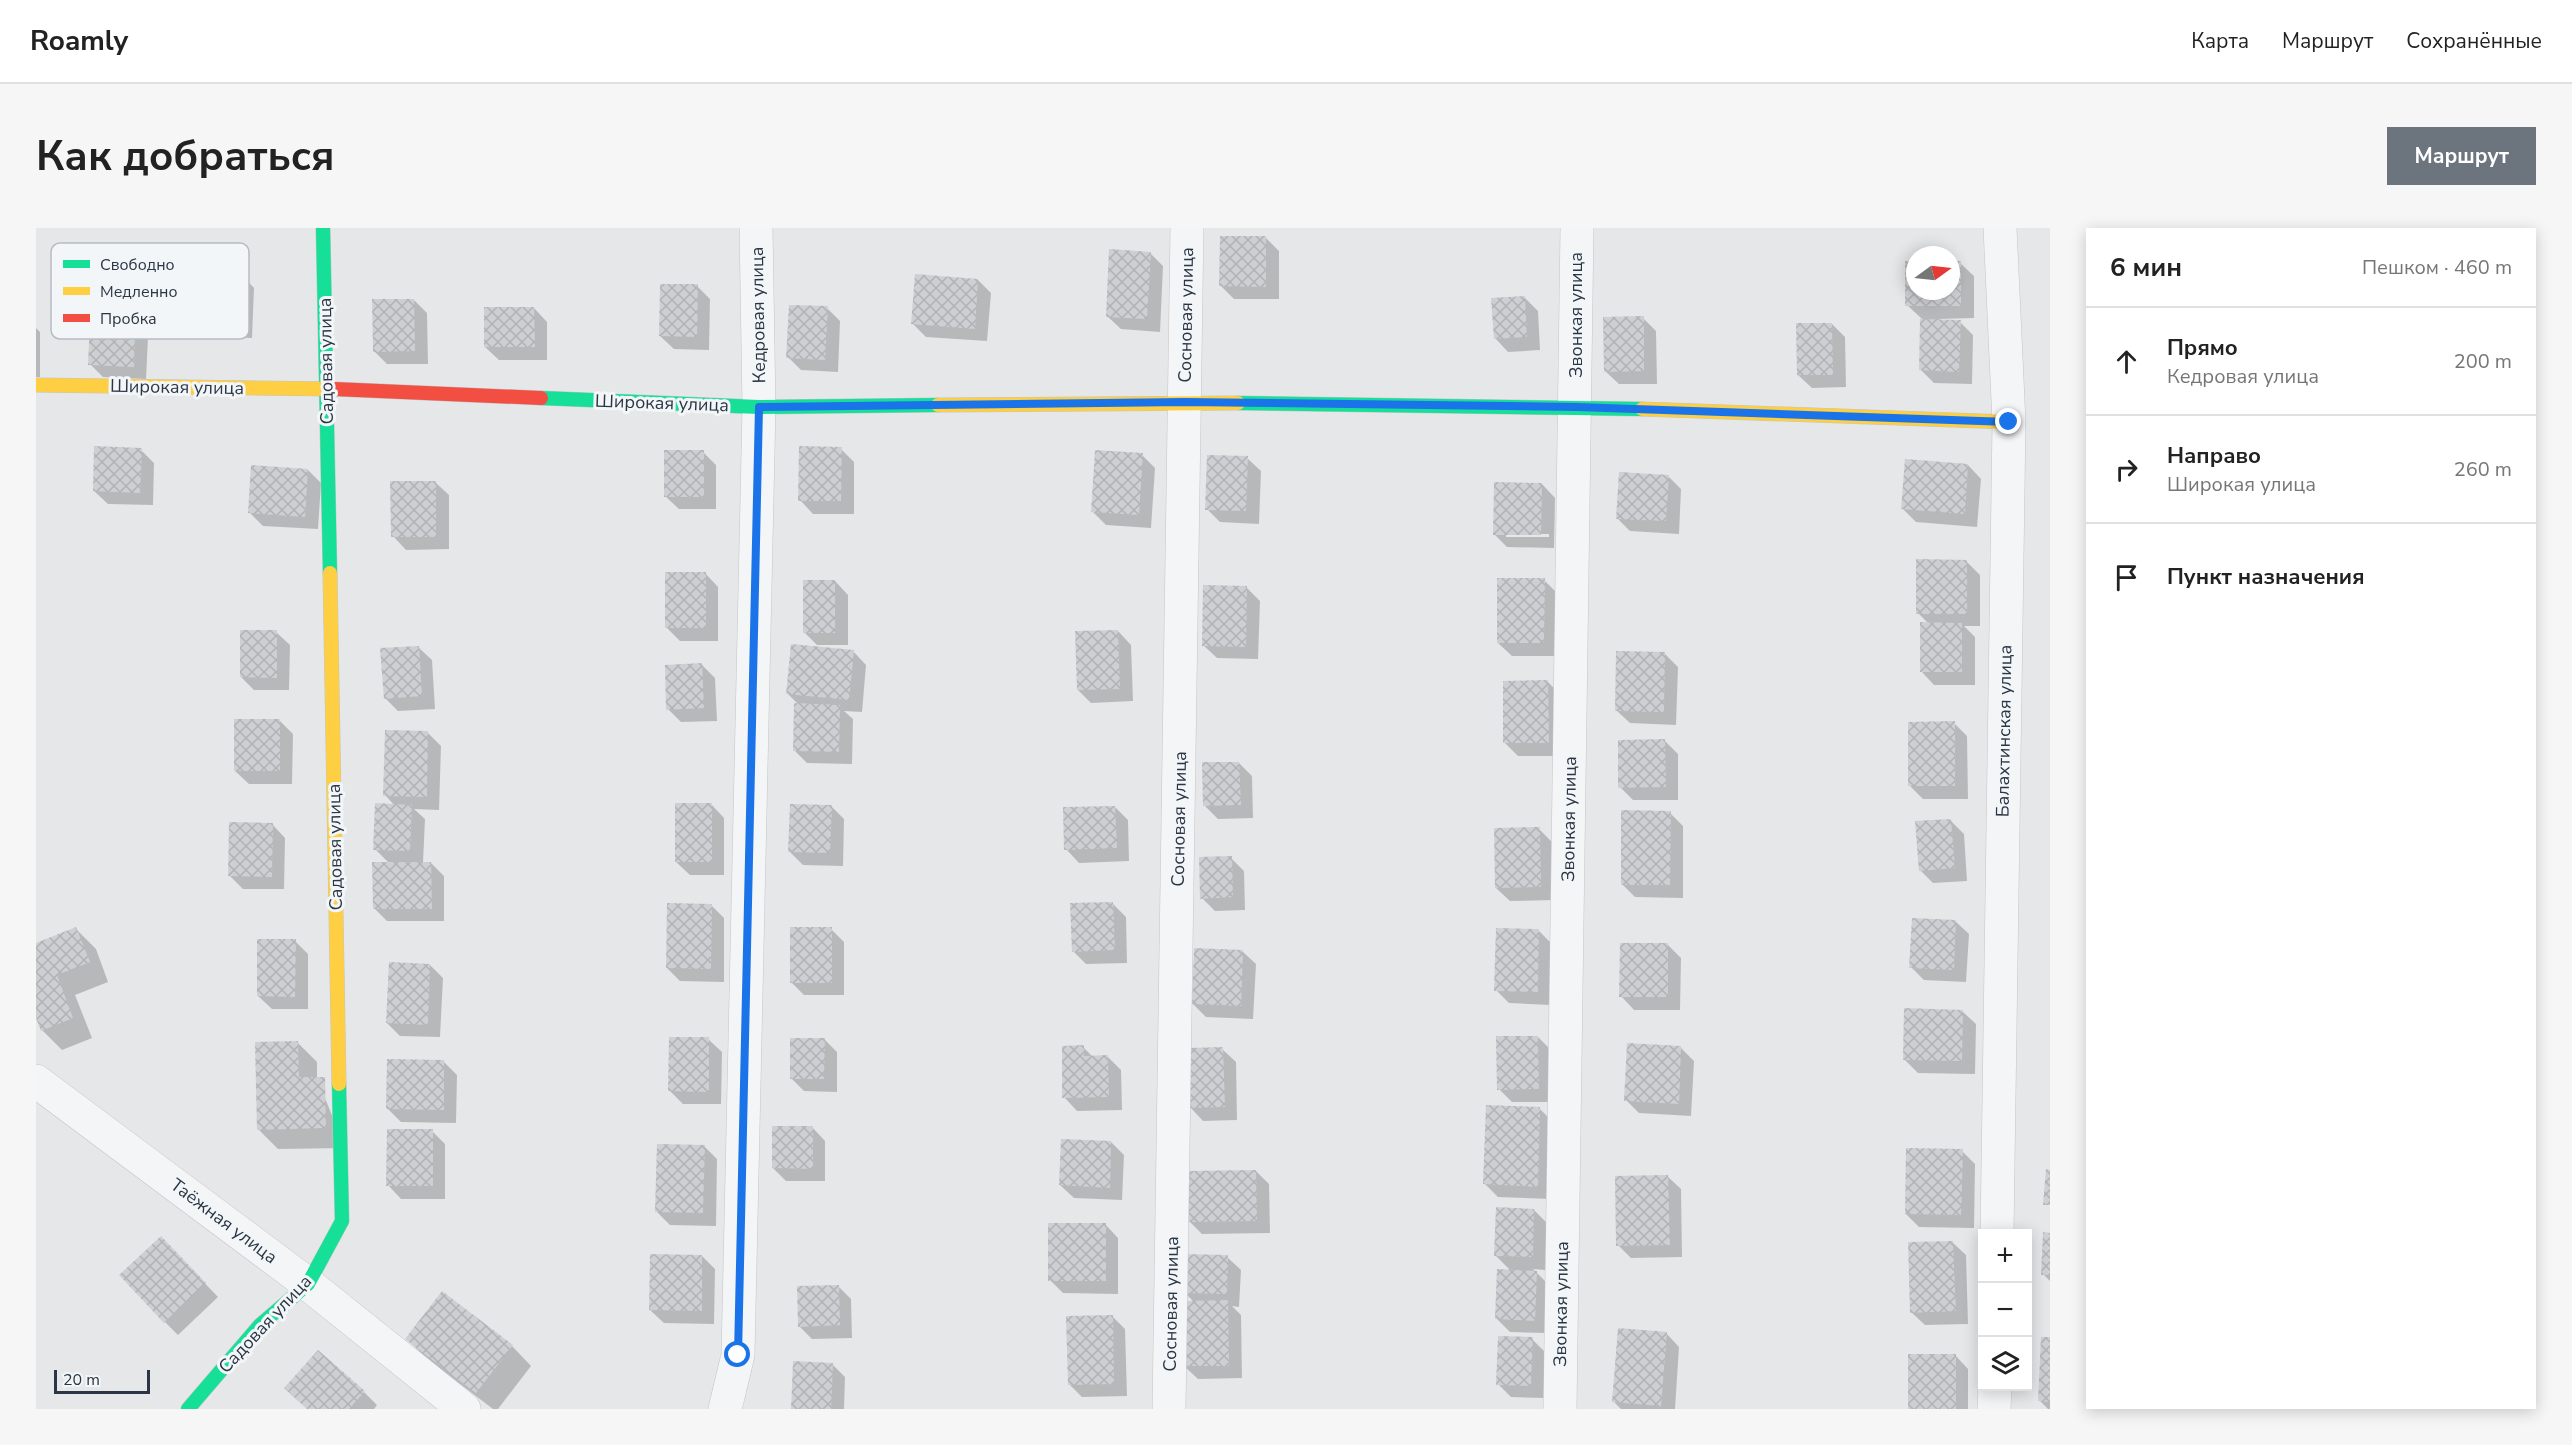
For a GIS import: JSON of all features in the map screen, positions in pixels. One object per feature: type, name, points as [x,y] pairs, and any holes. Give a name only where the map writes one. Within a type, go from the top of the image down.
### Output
[{"type":"street","name":"Садовая улица","points":[[188,1409],[260,1325],[308,1284],[342,1221],[323,228]]},
{"type":"street","name":"Кедровая улица","points":[[725,1409],[738,1355],[759,407],[756,228]]},
{"type":"street","name":"Сосновая улица","points":[[1169,1409],[1187,228]]},
{"type":"street","name":"Звонкая улица","points":[[1560,1409],[1577,228]]},
{"type":"street","name":"Балахтинская улица","points":[[1997,1229],[2009,422],[2000,228]]},
{"type":"street","name":"Широкая улица","points":[[36,385],[327,389],[759,407],[1185,402],[1576,407],[2009,422]]},
{"type":"street","name":"Таёжная улица","points":[[36,1081],[308,1284],[464,1409]]},
{"type":"street","points":[[1994,1409],[1995,1391]]},
{"type":"building","points":[[1220,236],[1266,236],[1266,287],[1219,286]]},
{"type":"building","points":[[1109,249],[1151,252],[1147,319],[1106,317]]},
{"type":"building","points":[[1905,261],[1906,300],[1960,300],[1961,261],[1961,306],[1905,306]]},
{"type":"building","points":[[915,274],[978,279],[975,329],[911,324]]},
{"type":"building","points":[[660,284],[698,284],[697,337],[659,336]]},
{"type":"building","points":[[1525,296],[1527,337],[1494,339],[1491,298]]},
{"type":"building","points":[[372,299],[414,299],[415,351],[373,352]]},
{"type":"building","points":[[789,305],[828,306],[825,360],[786,358]]},
{"type":"building","points":[[484,307],[534,307],[535,347],[484,347]]},
{"type":"building","points":[[1644,316],[1644,371],[1604,372],[1603,317]]},
{"type":"building","points":[[1920,319],[1961,320],[1959,372],[1919,370]]},
{"type":"building","points":[[1796,323],[1832,323],[1833,375],[1797,375]]},
{"type":"building","points":[[89,339],[135,339],[134,367],[88,365]]},
{"type":"building","points":[[94,446],[142,448],[140,493],[93,491]]},
{"type":"building","points":[[799,446],[842,447],[841,501],[798,501]]},
{"type":"building","points":[[664,450],[704,450],[704,497],[664,497]]},
{"type":"building","points":[[1095,450],[1143,453],[1139,515],[1091,512]]},
{"type":"building","points":[[1207,455],[1248,456],[1246,511],[1205,510]]},
{"type":"building","points":[[1905,459],[1968,464],[1965,514],[1901,509]]},
{"type":"building","points":[[251,465],[308,469],[305,517],[248,513]]},
{"type":"building","points":[[1619,472],[1669,475],[1666,521],[1616,519]]},
{"type":"building","points":[[390,481],[436,481],[436,537],[391,537]]},
{"type":"building","points":[[1494,482],[1542,483],[1541,535],[1493,535]]},
{"type":"building","points":[[1916,559],[1967,560],[1967,614],[1916,614]]},
{"type":"building","points":[[665,572],[706,572],[706,628],[665,628]]},
{"type":"building","points":[[1497,578],[1545,578],[1544,643],[1497,643]]},
{"type":"building","points":[[803,580],[835,580],[835,633],[803,633]]},
{"type":"building","points":[[1203,585],[1247,586],[1246,647],[1202,646]]},
{"type":"building","points":[[1920,622],[1962,623],[1962,672],[1920,672]]},
{"type":"building","points":[[240,630],[277,630],[277,678],[240,677]]},
{"type":"building","points":[[1118,630],[1120,689],[1077,690],[1075,631]]},
{"type":"building","points":[[791,644],[854,650],[849,700],[786,694]]},
{"type":"building","points":[[419,646],[422,696],[384,699],[380,648]]},
{"type":"building","points":[[1616,651],[1665,652],[1664,712],[1615,711]]},
{"type":"building","points":[[702,663],[704,708],[666,710],[665,665]]},
{"type":"building","points":[[1548,680],[1549,743],[1503,743],[1503,681]]},
{"type":"building","points":[[794,703],[840,705],[839,752],[793,751]]},
{"type":"building","points":[[234,719],[280,719],[280,771],[234,771]]},
{"type":"building","points":[[1955,721],[1955,786],[1908,786],[1908,722]]},
{"type":"building","points":[[385,730],[428,731],[427,797],[383,796]]},
{"type":"building","points":[[1665,739],[1666,787],[1618,788],[1618,740]]},
{"type":"building","points":[[1202,762],[1239,762],[1241,805],[1203,806]]},
{"type":"building","points":[[375,803],[412,805],[410,851],[373,850]]},
{"type":"building","points":[[675,803],[712,803],[712,862],[675,862]]},
{"type":"building","points":[[790,804],[832,805],[830,853],[788,852]]},
{"type":"building","points":[[1115,806],[1117,848],[1064,850],[1063,807]]},
{"type":"building","points":[[1621,810],[1671,811],[1670,885],[1621,885]]},
{"type":"building","points":[[1951,819],[1955,868],[1919,871],[1915,821]]},
{"type":"building","points":[[229,822],[273,823],[272,877],[228,876]]},
{"type":"building","points":[[1540,827],[1541,887],[1495,888],[1494,828]]},
{"type":"building","points":[[1232,856],[1233,897],[1200,899],[1199,857]]},
{"type":"building","points":[[372,862],[431,862],[432,909],[373,909]]},
{"type":"building","points":[[1113,902],[1115,950],[1072,952],[1070,903]]},
{"type":"building","points":[[667,903],[712,904],[711,969],[666,968]]},
{"type":"building","points":[[1912,918],[1956,920],[1954,970],[1909,968]]},
{"type":"building","points":[[76,927],[90,962],[57,975],[73,1018],[41,1031],[36,1018],[36,943]]},
{"type":"building","points":[[790,927],[832,927],[832,983],[790,983]]},
{"type":"building","points":[[1496,928],[1539,929],[1538,992],[1494,991]]},
{"type":"building","points":[[257,939],[296,939],[295,997],[257,996]]},
{"type":"building","points":[[1620,943],[1668,943],[1668,997],[1619,997]]},
{"type":"building","points":[[1194,948],[1243,950],[1241,1006],[1192,1004]]},
{"type":"building","points":[[389,962],[430,964],[428,1025],[386,1023]]},
{"type":"building","points":[[1904,1008],[1963,1010],[1962,1061],[1903,1060]]},
{"type":"building","points":[[1496,1036],[1538,1036],[1539,1089],[1497,1090]]},
{"type":"building","points":[[669,1037],[709,1037],[709,1092],[668,1091]]},
{"type":"building","points":[[790,1038],[825,1038],[824,1079],[790,1079]]},
{"type":"building","points":[[298,1041],[299,1077],[325,1077],[326,1128],[257,1130],[255,1042]]},
{"type":"building","points":[[1627,1043],[1681,1046],[1679,1104],[1624,1101]]},
{"type":"building","points":[[1084,1045],[1084,1056],[1108,1055],[1109,1097],[1062,1098],[1062,1046]]},
{"type":"building","points":[[1223,1047],[1225,1107],[1189,1108],[1187,1048]]},
{"type":"building","points":[[387,1059],[444,1060],[444,1110],[386,1109]]},
{"type":"building","points":[[1486,1105],[1540,1107],[1538,1187],[1483,1184]]},
{"type":"building","points":[[772,1126],[813,1126],[813,1169],[772,1168]]},
{"type":"building","points":[[387,1129],[433,1129],[433,1186],[386,1186]]},
{"type":"building","points":[[1061,1139],[1111,1141],[1110,1188],[1059,1185]]},
{"type":"building","points":[[657,1144],[705,1145],[703,1213],[655,1212]]},
{"type":"building","points":[[1906,1148],[1963,1149],[1961,1215],[1905,1214]]},
{"type":"building","points":[[2046,1169],[2050,1170],[2050,1205],[2043,1205]]},
{"type":"building","points":[[1256,1170],[1257,1221],[1187,1222],[1186,1171]]},
{"type":"building","points":[[1668,1175],[1670,1245],[1616,1246],[1615,1176]]},
{"type":"building","points":[[1496,1207],[1534,1209],[1533,1257],[1494,1256]]},
{"type":"building","points":[[1048,1223],[1106,1223],[1106,1281],[1048,1281]]},
{"type":"building","points":[[2043,1232],[2050,1233],[2050,1275],[2041,1275]]},
{"type":"building","points":[[161,1236],[206,1283],[164,1323],[119,1275]]},
{"type":"building","points":[[1953,1241],[1956,1311],[1910,1313],[1908,1242]]},
{"type":"building","points":[[650,1254],[702,1255],[702,1311],[649,1310]]},
{"type":"building","points":[[1184,1254],[1228,1255],[1227,1294],[1182,1293]]},
{"type":"building","points":[[1497,1269],[1537,1271],[1535,1321],[1495,1319]]},
{"type":"building","points":[[839,1285],[840,1325],[798,1327],[797,1286]]},
{"type":"building","points":[[442,1291],[513,1345],[476,1393],[405,1339]]},
{"type":"building","points":[[1228,1300],[1229,1366],[1183,1366],[1182,1301]]},
{"type":"building","points":[[1113,1315],[1114,1384],[1068,1385],[1066,1316]]},
{"type":"building","points":[[1618,1328],[1667,1332],[1661,1406],[1612,1402]]},
{"type":"building","points":[[1498,1336],[1533,1337],[1531,1386],[1496,1385]]},
{"type":"building","points":[[2041,1337],[2050,1337],[2050,1402],[2038,1401]]},
{"type":"building","points":[[318,1350],[365,1391],[349,1409],[307,1409],[284,1388]]},
{"type":"building","points":[[1908,1354],[1956,1354],[1956,1409],[1908,1409]]},
{"type":"building","points":[[793,1361],[833,1363],[831,1409],[791,1409]]},
{"type":"traffic: fast","points":[[323,228],[330,573]]},
{"type":"traffic: fast","points":[[541,398],[759,407],[938,405]]},
{"type":"traffic: fast","points":[[1238,403],[1642,409]]},
{"type":"traffic: fast","points":[[188,1409],[260,1325],[308,1284],[342,1221],[339,1084]]},
{"type":"traffic: slow","points":[[36,385],[334,389]]},
{"type":"traffic: slow","points":[[938,405],[1238,403]]},
{"type":"traffic: slow","points":[[1642,409],[2009,422]]},
{"type":"traffic: slow","points":[[330,573],[339,1084]]},
{"type":"traffic: jam","points":[[334,389],[541,398]]},
{"type":"route","points":[[738,1355],[759,407],[1185,402],[1576,407],[2009,422]]}]
